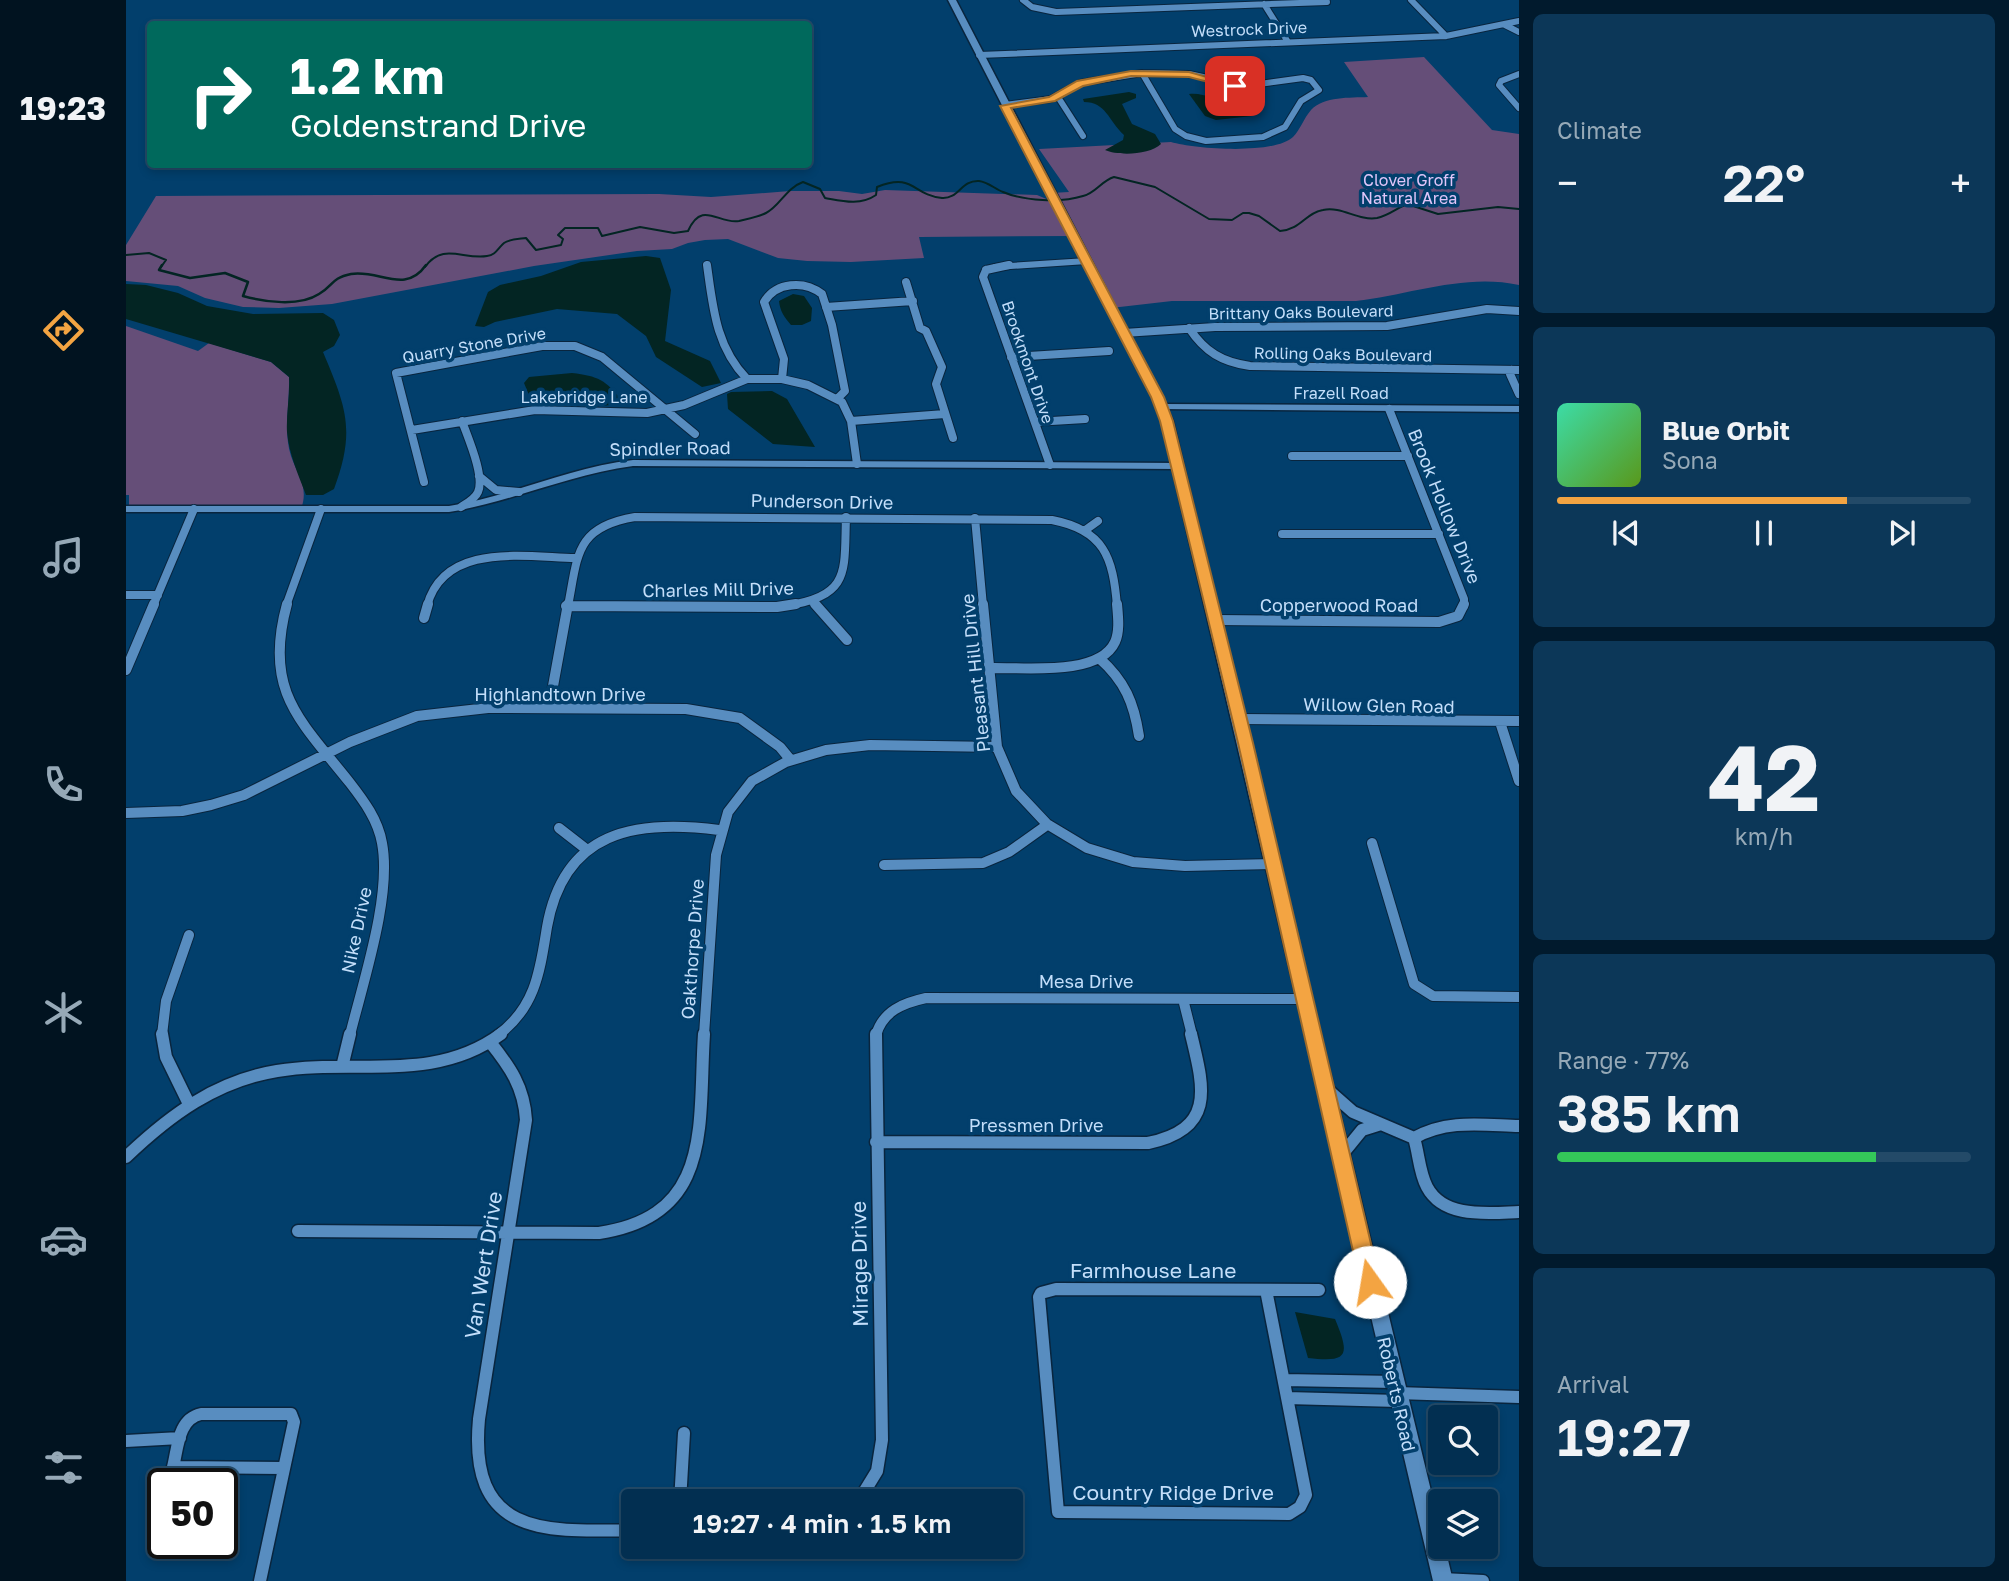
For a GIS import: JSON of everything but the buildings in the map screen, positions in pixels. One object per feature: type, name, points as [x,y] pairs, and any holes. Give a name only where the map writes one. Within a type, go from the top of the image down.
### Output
[{"type":"main road","name":"Roberts Road","points":[[952,0],[1162,407],[1240,719],[1340,1157],[1443,1580]]},
{"type":"main road","name":"Roberts Road","points":[[958,0],[979,55]]},
{"type":"street","points":[[1023,0],[1032,7],[1047,11],[1197,3],[1327,2]]},
{"type":"street","points":[[1108,0],[1112,9]]},
{"type":"street","points":[[1411,0],[1447,36]]},
{"type":"street","points":[[1264,4],[1288,42]]},
{"type":"street","name":"Westrock Drive","points":[[979,55],[1447,36],[1519,21]]},
{"type":"street","points":[[1506,25],[1519,32]]},
{"type":"street","points":[[1005,106],[1058,97],[1080,83],[1142,73],[1189,74],[1235,86],[1295,77],[1311,80],[1319,90],[1301,100],[1285,127],[1263,137],[1206,141],[1186,136],[1175,129],[1142,73]]},
{"type":"street","points":[[1519,74],[1501,81],[1499,85],[1519,108]]},
{"type":"street","points":[[1058,97],[1083,136]]},
{"type":"street","name":"Brookmont Drive","points":[[1050,465],[982,268],[1087,261]]},
{"type":"street","points":[[707,265],[716,331],[725,353],[747,379]]},
{"type":"street","points":[[906,282],[920,328],[926,331],[942,367],[936,384],[953,438]]},
{"type":"street","points":[[782,379],[785,364],[782,350],[764,311],[766,296],[782,287],[800,285],[822,294],[845,391],[838,398],[846,407],[851,421],[857,464]]},
{"type":"street","points":[[826,307],[913,302]]},
{"type":"street","name":"Brittany Oaks Boulevard","points":[[1124,332],[1189,328],[1387,326],[1487,309],[1519,311]]},
{"type":"street","name":"Rolling Oaks Boulevard","points":[[1189,328],[1211,356],[1233,365],[1263,368],[1517,371]]},
{"type":"street","name":"Quarry Stone Drive","points":[[412,430],[397,373],[542,346],[575,346],[602,357],[662,410],[695,434]]},
{"type":"street","points":[[1012,357],[1109,351]]},
{"type":"street","name":"Rolling Oaks Boulevard","points":[[1517,371],[1510,374],[1519,394]]},
{"type":"street","name":"Lakebridge Lane","points":[[412,430],[535,410],[628,414],[662,410],[684,405],[747,379],[782,379],[808,385],[838,398]]},
{"type":"street","name":"Frazell Road","points":[[1162,407],[1519,409]]},
{"type":"street","name":"Brook Hollow Drive","points":[[1389,409],[1464,598],[1465,608],[1460,615]]},
{"type":"street","points":[[851,421],[946,414]]},
{"type":"street","points":[[1035,422],[1085,419]]},
{"type":"street","points":[[461,508],[477,493],[479,476],[462,421]]},
{"type":"street","points":[[412,430],[424,482]]},
{"type":"street","points":[[1292,456],[1408,456]]},
{"type":"street","name":"Spindler Road","points":[[126,509],[461,508],[495,502],[576,473],[622,464],[1178,466]]},
{"type":"street","points":[[479,476],[496,490],[523,492]]},
{"type":"street","points":[[126,670],[194,509]]},
{"type":"street","name":"Nike Drive","points":[[321,509],[285,612],[278,659],[280,675],[291,706],[309,735],[372,814],[382,842],[384,874],[381,905],[342,1067]]},
{"type":"street","name":"Punderson Drive","points":[[575,558],[579,547],[593,532],[612,522],[635,517],[1049,519],[1084,531]]},
{"type":"street","name":"Charles Mill Drive","points":[[566,606],[777,607],[813,601],[826,594],[844,573],[846,517]]},
{"type":"street","name":"Pleasant Hill Drive","points":[[975,518],[998,747],[1002,766],[1012,788],[1046,825],[1103,854],[1135,862],[1274,864]]},
{"type":"street","points":[[990,668],[1080,666],[1099,658],[1116,642],[1119,621],[1108,556],[1094,537],[1084,531],[1098,521]]},
{"type":"street","points":[[1282,534],[1439,534]]},
{"type":"street","points":[[424,618],[430,594],[442,575],[466,562],[495,558],[575,558],[549,708]]},
{"type":"street","points":[[126,595],[158,595]]},
{"type":"street","points":[[813,601],[847,640]]},
{"type":"street","name":"Copperwood Road","points":[[1216,620],[1439,622],[1460,615]]},
{"type":"street","points":[[1099,658],[1119,676],[1130,692],[1139,736]]},
{"type":"street","name":"Highlandtown Drive","points":[[126,813],[182,811],[211,805],[244,794],[326,754],[417,716],[488,708],[686,709],[740,718],[780,747],[789,758]]},
{"type":"street","name":"Willow Glen Road","points":[[1240,719],[1519,722]]},
{"type":"street","points":[[1500,722],[1519,781]]},
{"type":"street","name":"Oakthorpe Drive","points":[[298,1231],[599,1233],[625,1231],[668,1207],[684,1188],[693,1167],[697,1146],[719,830],[724,817],[746,789],[772,767],[789,758],[818,751],[861,746],[998,747]]},
{"type":"street","points":[[126,1157],[154,1129],[188,1102],[250,1076],[282,1070],[342,1067],[409,1069],[451,1061],[490,1042],[521,1012],[538,984],[556,892],[572,861],[586,849],[634,827],[688,825],[719,830]]},
{"type":"street","points":[[884,866],[957,866],[983,863],[1018,847],[1046,825]]},
{"type":"street","points":[[559,828],[586,849]]},
{"type":"street","points":[[1372,843],[1414,984],[1433,996],[1519,997]]},
{"type":"street","points":[[188,1102],[174,1080],[162,1051],[161,1029],[164,1006],[189,935]]},
{"type":"street","name":"Mesa Drive","points":[[878,1025],[898,1006],[926,998],[1303,999]]},
{"type":"street","name":"Pressmen Drive","points":[[876,1142],[1148,1143],[1172,1138],[1191,1125],[1200,1108],[1200,1088],[1183,999]]},
{"type":"street","name":"Mirage Drive","points":[[866,1489],[877,1471],[882,1440],[874,1042],[878,1025]]},
{"type":"street","name":"Van Wert Drive","points":[[490,1042],[519,1079],[526,1105],[479,1437],[481,1471],[496,1501],[508,1514],[541,1528],[621,1530]]},
{"type":"street","points":[[1324,1086],[1345,1108],[1402,1130],[1414,1138],[1427,1185],[1435,1198],[1463,1212],[1519,1212]]},
{"type":"street","points":[[1340,1157],[1362,1130],[1382,1124]]},
{"type":"street","points":[[1414,1138],[1427,1129],[1440,1125],[1519,1126]]},
{"type":"street","name":"Farmhouse Lane","points":[[1058,1512],[1039,1297],[1041,1293],[1056,1289],[1319,1290]]},
{"type":"street","name":"Country Ridge Drive","points":[[1058,1512],[1289,1514],[1300,1507],[1306,1495],[1266,1290]]},
{"type":"street","points":[[1284,1380],[1397,1392],[1519,1397]]},
{"type":"street","points":[[1287,1398],[1397,1392]]},
{"type":"street","points":[[260,1581],[294,1422],[291,1414],[191,1416],[184,1424],[173,1466],[283,1468]]},
{"type":"street","points":[[681,1489],[684,1433]]},
{"type":"street","points":[[126,1441],[180,1438]]},
{"type":"street","points":[[1443,1580],[1483,1581]]},
{"type":"green space","name":"Clover Groff Natural Area","points":[[1424,57],[1492,130],[1519,134],[1519,285],[1499,282],[1458,283],[1356,301],[1172,301],[1111,308],[1073,236],[919,237],[924,258],[851,262],[778,258],[728,239],[705,240],[672,249],[637,251],[534,266],[332,304],[279,308],[243,307],[205,298],[178,286],[126,281],[126,245],[156,196],[659,194],[711,197],[790,191],[862,194],[885,190],[1037,195],[1056,203],[1051,193],[1069,192],[1039,149],[1171,142],[1234,149],[1283,143],[1293,137],[1316,105],[1338,99],[1368,97],[1344,62]]},
{"type":"green space","points":[[126,326],[198,351],[209,343],[271,362],[289,377],[287,437],[303,488],[301,509],[129,509],[129,495],[126,495]]},
{"type":"shaded area","points":[[1129,92],[1136,94],[1136,98],[1122,104],[1132,124],[1155,134],[1161,144],[1156,148],[1134,153],[1105,150],[1123,140],[1124,135],[1102,108],[1084,102],[1083,99]]},
{"type":"shaded area","points":[[1242,93],[1262,95],[1251,113],[1252,116],[1216,120],[1205,116],[1189,94],[1234,101]]},
{"type":"shaded area","points":[[646,256],[660,258],[671,290],[665,341],[710,361],[721,383],[702,387],[656,357],[646,336],[617,314],[557,309],[495,322],[484,327],[475,326],[488,292],[500,285],[541,276],[581,262]]},
{"type":"shaded area","points":[[126,284],[146,285],[178,293],[207,306],[253,314],[323,313],[334,320],[340,335],[334,346],[323,352],[338,388],[346,434],[345,450],[334,489],[323,495],[306,495],[288,440],[289,377],[271,362],[126,319]]},
{"type":"shaded area","points":[[793,294],[804,296],[812,308],[811,321],[802,325],[791,325],[784,317],[779,301]]},
{"type":"shaded area","points":[[572,373],[601,380],[622,401],[601,406],[563,403],[529,395],[524,383],[529,377]]},
{"type":"shaded area","points":[[772,391],[787,399],[815,447],[773,444],[728,409],[727,394],[731,392]]},
{"type":"shaded area","points":[[1295,1312],[1335,1319],[1343,1341],[1342,1354],[1332,1359],[1308,1358]]},
{"type":"waterway","points":[[425,267],[439,255],[490,255],[504,243],[515,239],[526,238],[536,250],[561,245],[563,239],[558,235],[565,228],[598,228],[602,236],[640,227],[674,233],[688,231],[699,216],[705,215],[739,221],[766,213],[792,188],[803,182],[820,189],[825,198],[851,202],[864,201],[876,195],[877,187],[899,182],[932,196],[948,198],[973,181],[985,183],[1012,195],[1054,200],[1088,194],[1114,177],[1155,187],[1209,219],[1232,220],[1243,213],[1249,213],[1259,216],[1280,231],[1293,227],[1312,214],[1330,209],[1370,218],[1385,216],[1407,204],[1438,214],[1498,207],[1519,209]]},
{"type":"waterway","points":[[126,255],[149,253],[166,260],[161,267]]},
{"type":"waterway","points":[[162,265],[159,270],[190,278],[225,273],[248,282],[243,296],[282,302],[311,298],[336,280],[351,274],[361,273],[400,280],[418,274],[426,265]]},
{"type":"route","points":[[1235,86],[1189,74],[1142,73],[1080,83],[1058,97],[1005,106],[1167,421],[1274,864],[1370,1282]]}]
